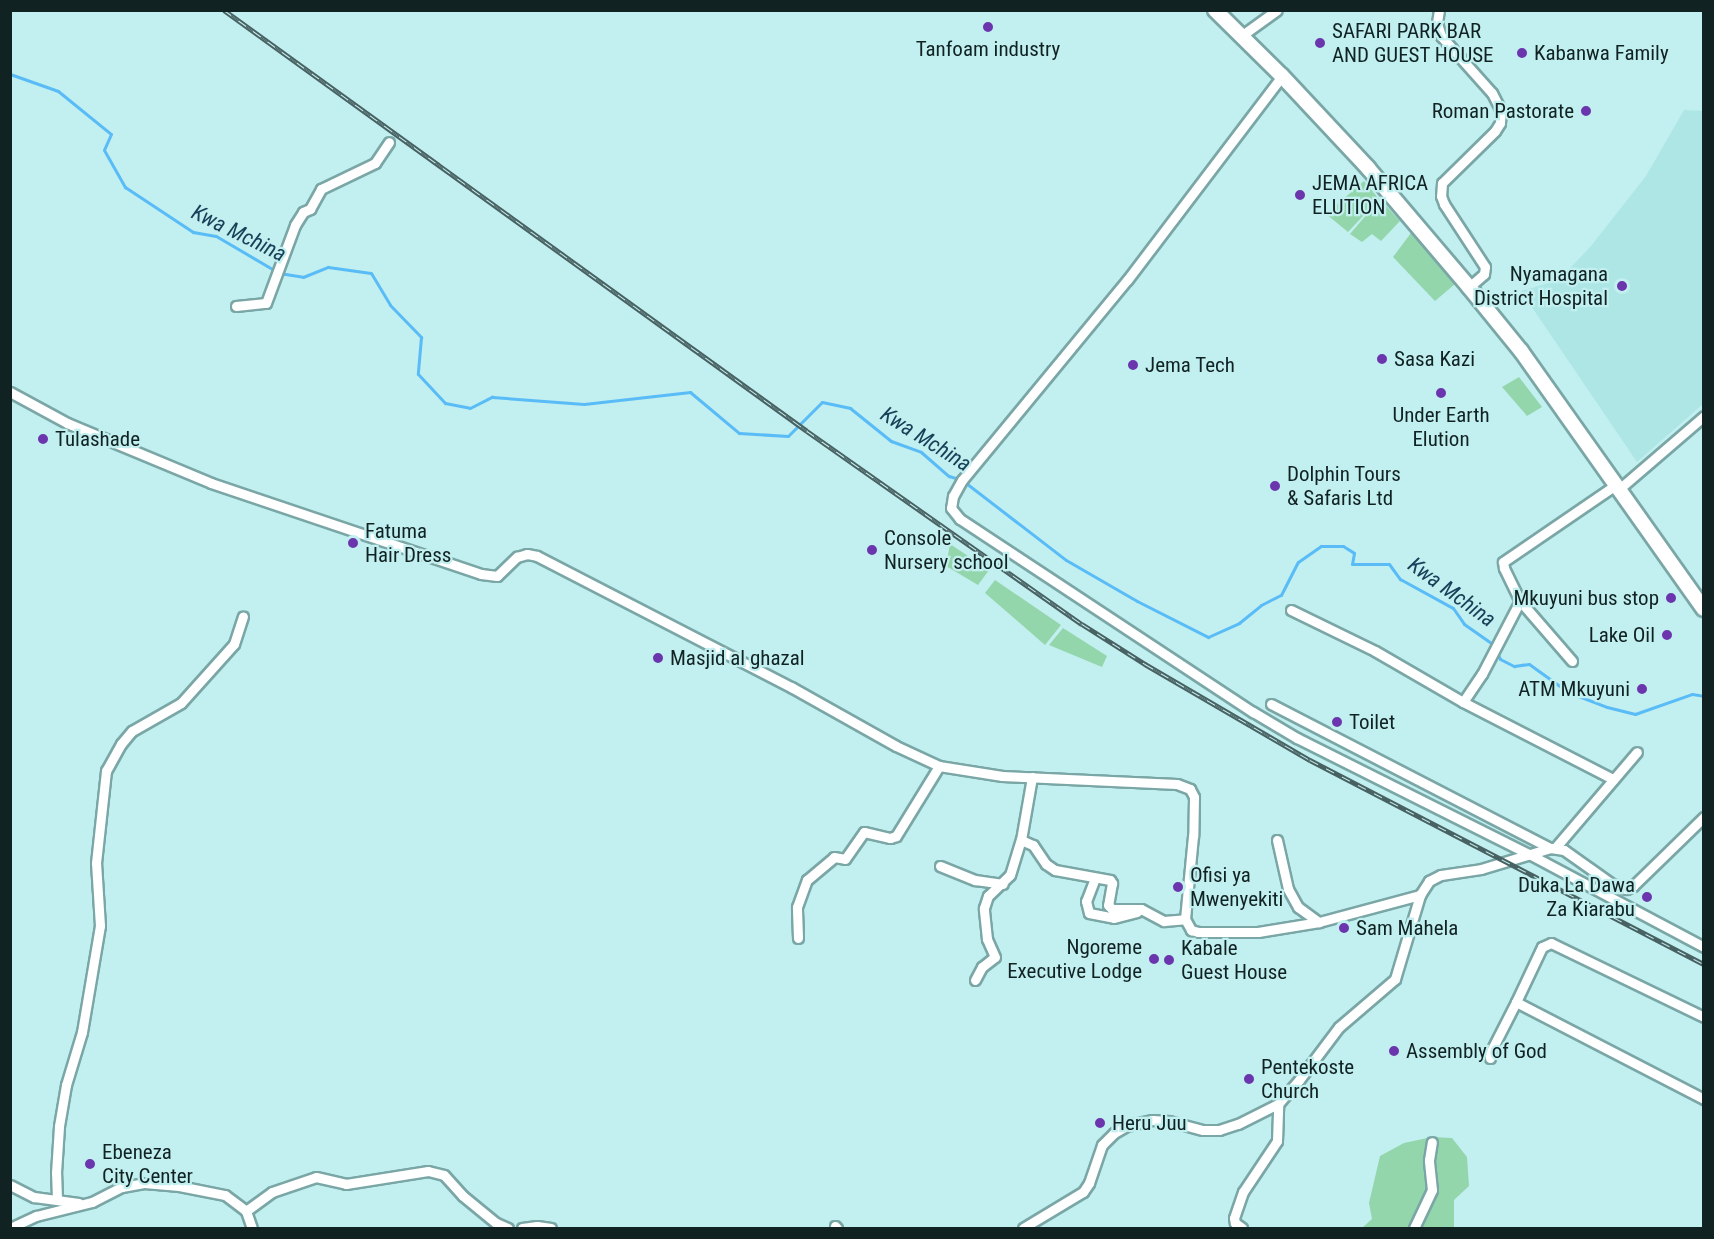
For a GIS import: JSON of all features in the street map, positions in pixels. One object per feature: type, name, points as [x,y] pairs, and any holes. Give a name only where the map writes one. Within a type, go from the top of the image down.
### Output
[{"type":"highway","points":[[1215,10],[1282,76],[1368,168],[1469,287],[1521,351],[1704,609]]},
{"type":"street","points":[[1241,36],[1277,10]]},
{"type":"street","points":[[1439,10],[1437,23],[1441,36],[1492,93],[1501,111],[1495,131],[1442,183],[1441,196],[1444,204],[1485,267],[1484,274],[1469,287]]},
{"type":"street","points":[[1282,76],[1127,280],[962,480],[953,496],[951,508],[960,519],[1253,712],[1297,738],[1529,854],[1704,946]]},
{"type":"street","points":[[236,306],[266,303],[295,225],[303,212],[310,209],[321,189],[375,163],[389,142]]},
{"type":"street","points":[[10,393],[67,423],[211,483],[486,576],[501,575],[522,555],[537,556],[790,687],[896,747],[939,766],[975,773],[1177,784],[1190,789],[1194,797],[1193,836],[1185,920],[1191,930],[1208,933],[1258,932],[1318,922],[1420,895]]},
{"type":"street","points":[[1572,661],[1520,601],[1503,568],[1503,562],[1616,488],[1704,416]]},
{"type":"street","points":[[1463,702],[1482,674],[1520,601]]},
{"type":"street","points":[[1290,610],[1375,651],[1463,702],[1613,779]]},
{"type":"street","points":[[57,1199],[59,1126],[66,1085],[82,1032],[100,926],[96,863],[106,771],[121,744],[132,731],[181,703],[234,644],[243,616]]},
{"type":"street","points":[[1271,704],[1553,848],[1563,850],[1612,884],[1626,889],[1633,886],[1704,817]]},
{"type":"street","points":[[1023,1228],[1083,1192],[1089,1184],[1102,1145],[1114,1133],[1126,1126],[1137,1122],[1160,1120],[1203,1130],[1219,1130],[1238,1124],[1278,1104],[1339,1027],[1395,980],[1420,895],[1433,878],[1481,869],[1553,848],[1637,752]]},
{"type":"street","points":[[798,938],[797,907],[807,880],[834,857],[844,859],[864,832],[886,838],[896,836],[939,766]]},
{"type":"street","points":[[975,980],[982,967],[995,957],[987,939],[984,908],[988,896],[1003,884],[1010,874],[1021,840],[1032,777]]},
{"type":"street","points":[[1021,840],[1033,845],[1050,867],[1110,880],[1112,883],[1107,902],[1110,908],[1145,912],[1164,921],[1185,920]]},
{"type":"street","points":[[1277,840],[1287,889],[1298,907],[1318,922]]},
{"type":"street","points":[[940,866],[975,880],[1003,884]]},
{"type":"street","points":[[1095,878],[1086,901],[1089,913],[1114,918],[1145,912]]},
{"type":"street","points":[[1490,1058],[1490,1053],[1542,947],[1551,943],[1704,1017]]},
{"type":"street","points":[[1516,1002],[1704,1099]]},
{"type":"street","points":[[1242,1228],[1235,1223],[1234,1218],[1243,1191],[1277,1141],[1278,1104]]},
{"type":"street","points":[[1414,1228],[1432,1190],[1429,1160],[1432,1142]]},
{"type":"street","points":[[246,1211],[272,1192],[316,1177],[346,1184],[367,1179],[398,1177],[420,1171],[444,1175],[464,1196],[496,1223],[508,1228]]},
{"type":"street","points":[[10,1228],[36,1216],[100,1198],[122,1186],[144,1183],[206,1190],[225,1195],[246,1211],[252,1228]]},
{"type":"street","points":[[10,1185],[34,1197],[81,1203]]},
{"type":"street","points":[[522,1228],[537,1226],[551,1228]]},
{"type":"shaded area","name":"Nyamagana District Hospital","points":[[1684,110],[1703,111],[1703,404],[1637,462],[1521,291],[1559,280],[1591,246],[1646,176]]},
{"type":"green space","points":[[1364,181],[1379,199],[1348,232],[1326,214]]},
{"type":"green space","points":[[1380,199],[1400,221],[1381,241],[1372,234],[1362,242],[1350,234]]},
{"type":"green space","points":[[1411,233],[1455,284],[1435,301],[1393,257]]},
{"type":"green space","points":[[1519,377],[1542,407],[1527,416],[1502,387]]},
{"type":"green space","points":[[950,544],[989,570],[978,585],[946,566]]},
{"type":"green space","points":[[995,580],[1061,625],[1045,645],[985,593]]},
{"type":"green space","points":[[1063,628],[1107,656],[1102,667],[1049,645]]},
{"type":"green space","points":[[1432,1137],[1452,1138],[1467,1157],[1469,1186],[1454,1200],[1454,1228],[1362,1228],[1372,1219],[1369,1203],[1380,1156],[1404,1143]]},
{"type":"waterway","name":"Kwa Mchina","points":[[10,74],[58,91],[111,134],[104,150],[125,187],[193,232],[216,236],[279,273],[303,277],[328,267],[371,273],[390,305],[421,337],[418,374],[445,403],[470,408],[492,397],[584,404],[690,392],[739,433],[788,436],[822,402],[850,408],[891,441],[921,452],[949,476],[962,480],[1066,560],[1137,601],[1208,637],[1239,623],[1261,605],[1281,595],[1298,562],[1321,546],[1343,546],[1354,553],[1352,564],[1389,564],[1400,579],[1453,608],[1464,624],[1494,645]]},
{"type":"waterway","name":"Kwa Mchina","points":[[1496,651],[1500,659],[1514,666],[1529,664],[1568,692],[1607,707],[1635,714],[1692,694],[1704,696]]},
{"type":"railway","points":[[224,10],[807,431],[1082,624],[1145,664],[1310,760],[1704,964]]},
{"type":"place","name":"Tanfoam industry","points":[[988,27]]},
{"type":"place","name":"SAFARI PARK BAR AND GUEST HOUSE","points":[[1320,43]]},
{"type":"place","name":"Kabanwa Family","points":[[1522,53]]},
{"type":"place","name":"Roman Pastorate","points":[[1586,111]]},
{"type":"place","name":"JEMA AFRICA ELUTION","points":[[1300,195]]},
{"type":"place","name":"Nyamagana District Hospital","points":[[1622,286]]},
{"type":"place","name":"Sasa Kazi","points":[[1382,359]]},
{"type":"place","name":"Jema Tech","points":[[1133,365]]},
{"type":"place","name":"Under Earth Elution","points":[[1441,393]]},
{"type":"place","name":"Tulashade","points":[[43,439]]},
{"type":"place","name":"Dolphin Tours & Safaris Ltd","points":[[1275,486]]},
{"type":"place","name":"Fatuma Hair Dress","points":[[353,543]]},
{"type":"place","name":"Console Nursery school","points":[[872,550]]},
{"type":"place","name":"Mkuyuni bus stop","points":[[1671,598]]},
{"type":"place","name":"Lake Oil","points":[[1667,635]]},
{"type":"place","name":"Masjid al ghazal","points":[[658,658]]},
{"type":"place","name":"ATM Mkuyuni","points":[[1642,689]]},
{"type":"place","name":"Toilet","points":[[1337,722]]},
{"type":"place","name":"Ofisi ya Mwenyekiti","points":[[1178,887]]},
{"type":"place","name":"Duka La Dawa Za Kiarabu","points":[[1647,897]]},
{"type":"place","name":"Sam Mahela","points":[[1344,928]]},
{"type":"place","name":"Ngoreme Executive Lodge","points":[[1154,959]]},
{"type":"place","name":"Kabale Guest House","points":[[1169,960]]},
{"type":"place","name":"Assembly of God","points":[[1394,1051]]},
{"type":"place","name":"Pentekoste Church","points":[[1249,1079]]},
{"type":"place","name":"Heru Juu","points":[[1100,1123]]},
{"type":"place","name":"Ebeneza City Center","points":[[90,1164]]}]
